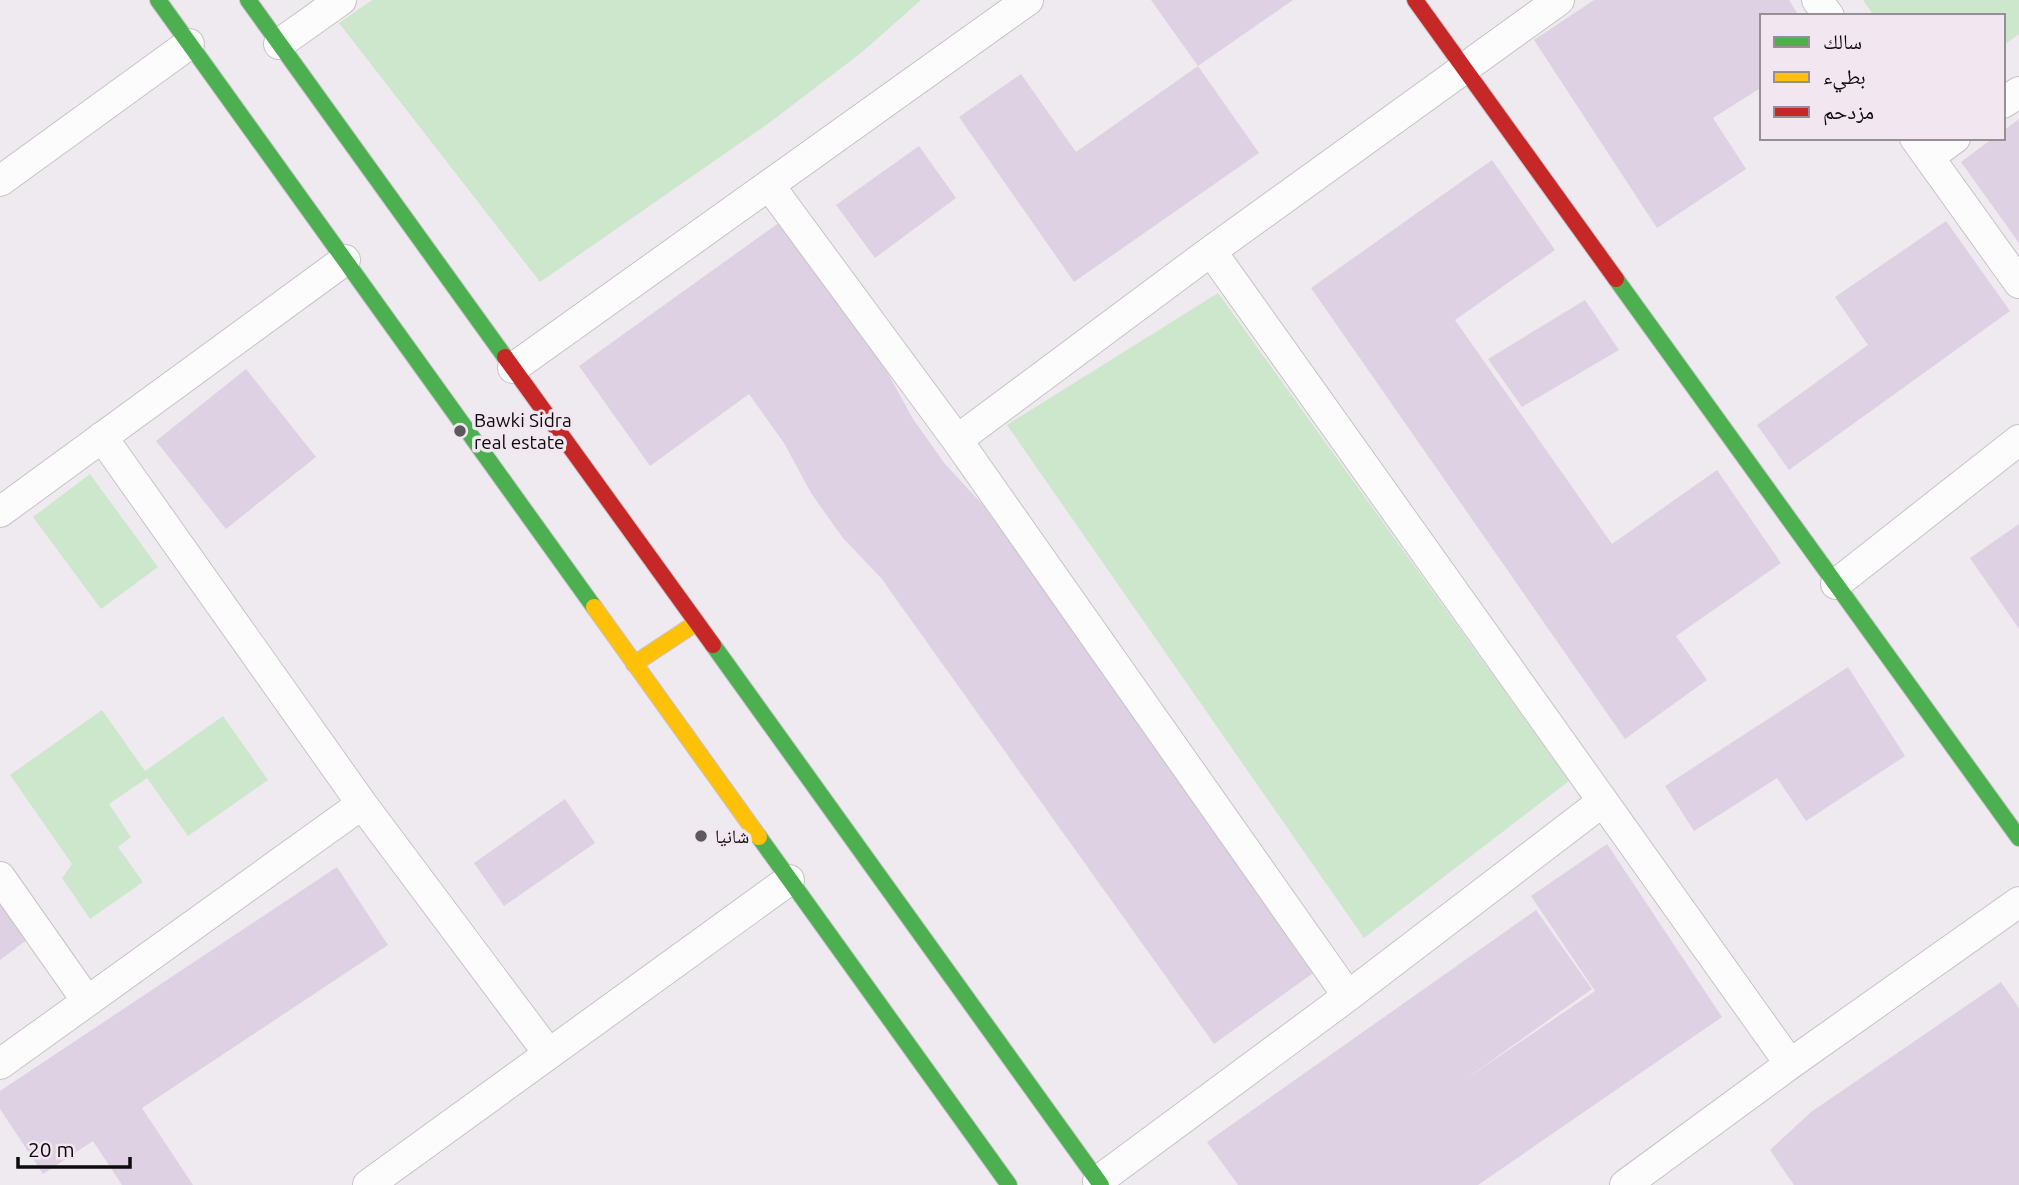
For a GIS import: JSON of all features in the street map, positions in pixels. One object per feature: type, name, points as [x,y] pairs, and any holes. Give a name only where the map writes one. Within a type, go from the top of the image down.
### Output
[{"type":"street","points":[[158,0],[1009,1185]]},
{"type":"street","points":[[247,0],[1099,1183],[1602,802]]},
{"type":"street","points":[[279,44],[341,0]]},
{"type":"street","points":[[513,368],[1028,0]]},
{"type":"street","points":[[1415,0],[2019,838]]},
{"type":"street","points":[[957,440],[1211,251],[1559,0]]},
{"type":"street","points":[[0,181],[189,44]]},
{"type":"street","points":[[1948,140],[1922,148],[2019,283]]},
{"type":"street","points":[[769,185],[957,440],[1348,996]]},
{"type":"street","points":[[1211,251],[1790,1064]]},
{"type":"street","points":[[0,512],[345,260]]},
{"type":"street","points":[[102,437],[362,804],[549,1054]]},
{"type":"street","points":[[1836,584],[2019,440]]},
{"type":"street","points":[[634,664],[696,623]]},
{"type":"street","points":[[0,1064],[362,804]]},
{"type":"street","points":[[0,877],[87,1001]]},
{"type":"street","points":[[368,1185],[789,880]]},
{"type":"street","points":[[1625,1185],[2019,902]]},
{"type":"green space","points":[[372,0],[921,0],[861,53],[769,123],[540,282],[339,23]]},
{"type":"green space","points":[[1863,0],[2019,0],[2019,34],[2005,44],[2005,14],[1873,14]]},
{"type":"green space","points":[[1218,293],[1569,781],[1364,938],[1007,425]]},
{"type":"green space","points":[[90,474],[158,567],[101,609],[33,517]]},
{"type":"green space","points":[[102,710],[145,771],[223,716],[268,780],[188,836],[147,778],[109,804],[131,837],[118,847],[143,882],[90,919],[62,878],[72,864],[10,775]]},
{"type":"building","points":[[1151,0],[1293,0],[1198,66]]},
{"type":"building","points":[[1594,0],[1789,0],[1798,14],[1760,14],[1760,88],[1713,118],[1746,169],[1657,228],[1534,40]]},
{"type":"building","points":[[1198,66],[1259,153],[1074,282],[959,117],[1021,74],[1076,152]]},
{"type":"building","points":[[2019,119],[2019,243],[1961,162],[1990,140],[2005,140],[2005,130]]},
{"type":"building","points":[[919,146],[956,198],[875,258],[836,205]]},
{"type":"building","points":[[1492,160],[1555,250],[1455,320],[1612,544],[1717,470],[1781,563],[1676,636],[1707,680],[1625,739],[1311,288]]},
{"type":"building","points":[[1946,221],[2010,311],[1789,470],[1757,425],[1868,345],[1835,297]]},
{"type":"building","points":[[780,222],[886,370],[913,419],[945,464],[983,505],[1316,971],[1214,1044],[881,578],[843,538],[811,493],[784,443],[749,394],[650,466],[579,366]]},
{"type":"building","points":[[1585,300],[1619,350],[1522,407],[1488,359]]},
{"type":"building","points":[[246,369],[316,457],[226,529],[156,441]]},
{"type":"building","points":[[2019,524],[2019,629],[1970,558]]},
{"type":"building","points":[[1848,667],[1905,756],[1806,821],[1777,778],[1694,831],[1665,786]]},
{"type":"building","points":[[565,799],[595,843],[504,906],[474,863]]},
{"type":"building","points":[[1607,844],[1722,1017],[1478,1185],[1238,1185],[1207,1142],[1536,910],[1592,989],[1463,1081],[1595,991],[1531,896]]},
{"type":"building","points":[[337,867],[388,945],[142,1108],[193,1185],[122,1185],[93,1141],[43,1174],[0,1109],[0,1091]]},
{"type":"building","points":[[0,902],[28,939],[0,960]]},
{"type":"building","points":[[2001,982],[2019,1008],[2019,1185],[1794,1185],[1770,1150],[1811,1112]]},
{"type":"traffic: fast","points":[[158,0],[594,607]]},
{"type":"traffic: fast","points":[[248,0],[505,357]]},
{"type":"traffic: fast","points":[[1616,279],[2019,838]]},
{"type":"traffic: fast","points":[[713,645],[1101,1185]]},
{"type":"traffic: fast","points":[[759,837],[1009,1185]]},
{"type":"traffic: slow","points":[[594,607],[759,837]]},
{"type":"traffic: slow","points":[[634,664],[696,623]]},
{"type":"traffic: jam","points":[[1415,0],[1616,279]]},
{"type":"traffic: jam","points":[[505,357],[713,645]]},
{"type":"place","name":"Bawki Sidra real estate","points":[[460,431]]},
{"type":"place","name":"شانيا","points":[[701,836]]}]
